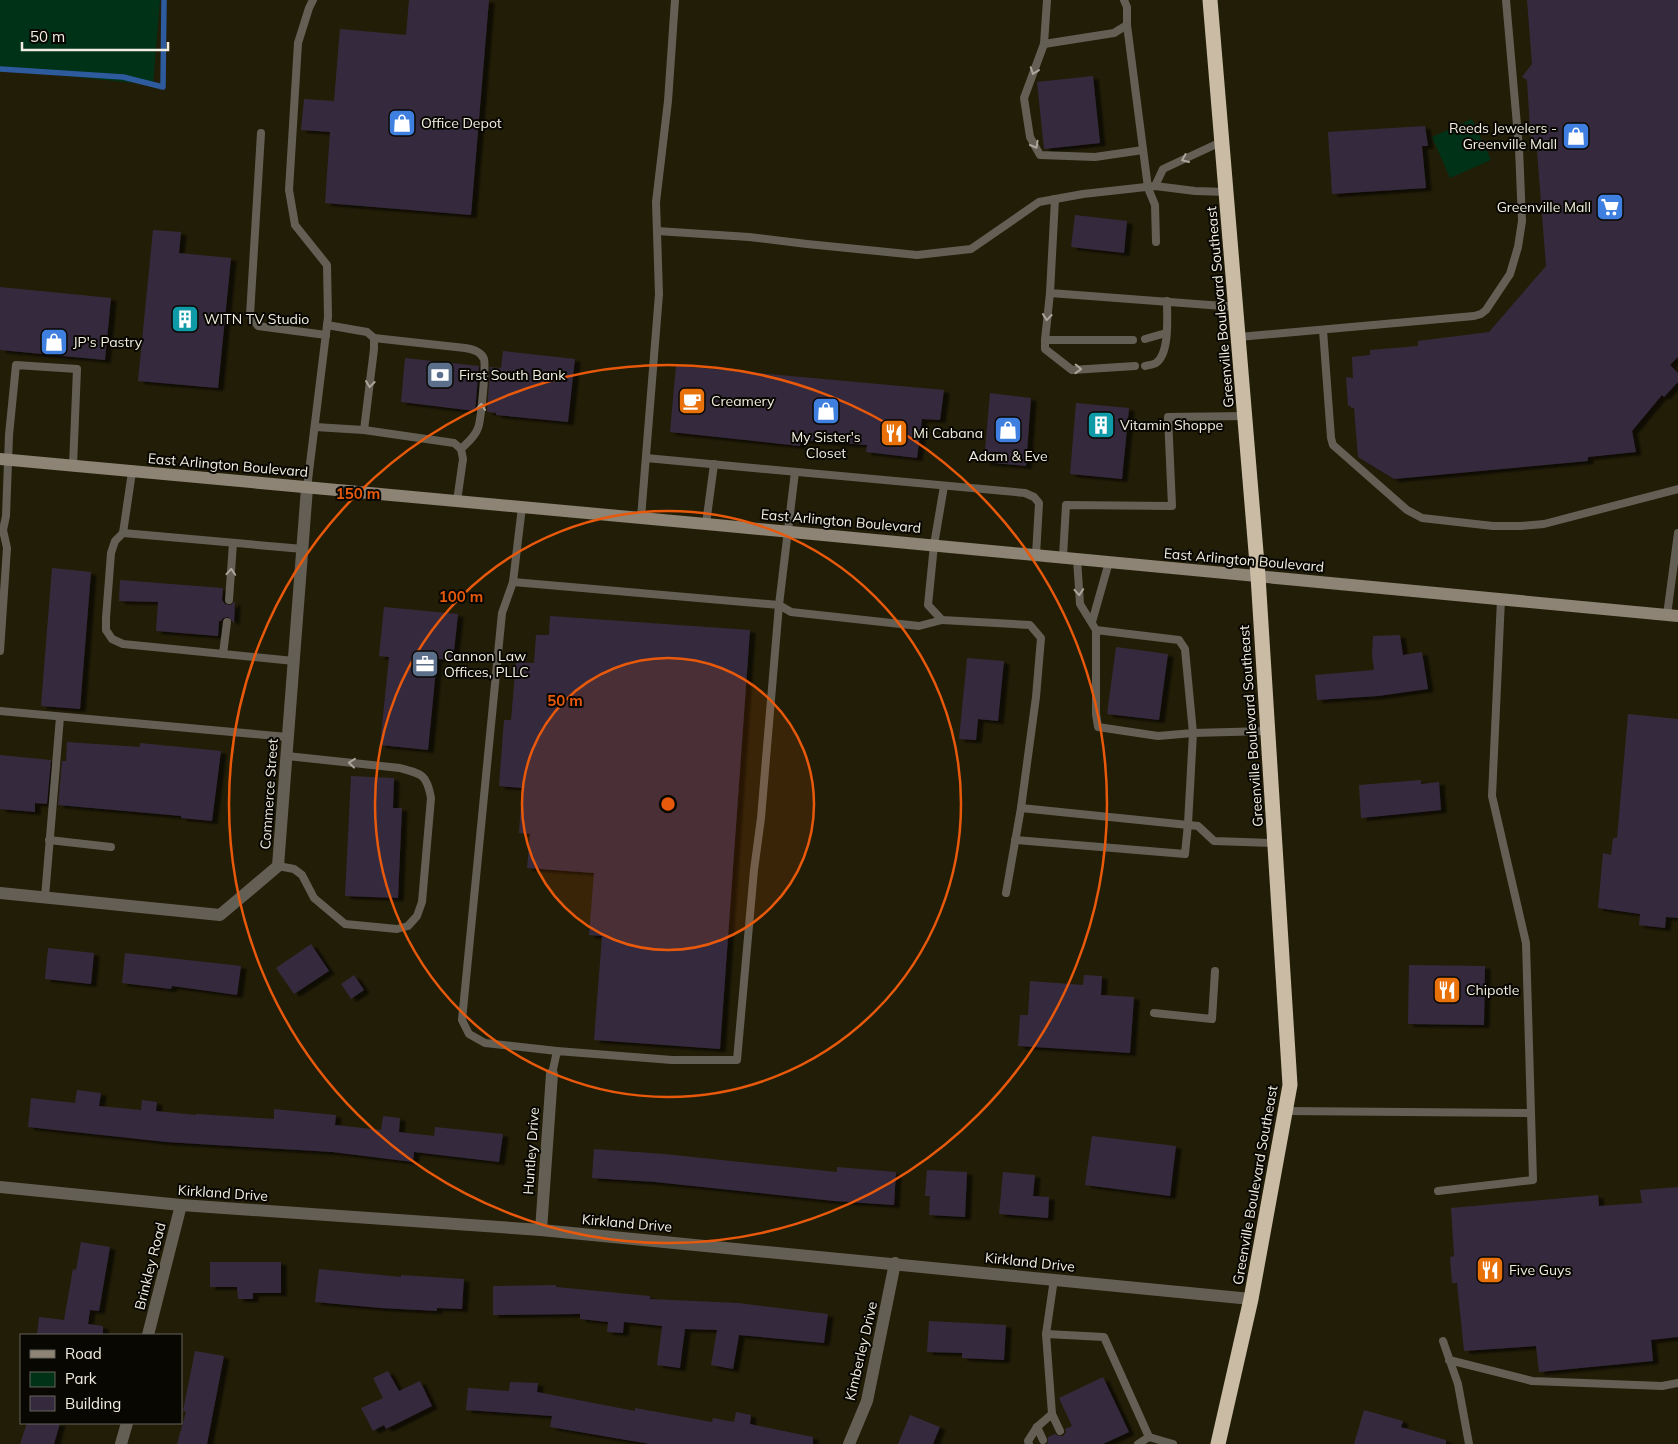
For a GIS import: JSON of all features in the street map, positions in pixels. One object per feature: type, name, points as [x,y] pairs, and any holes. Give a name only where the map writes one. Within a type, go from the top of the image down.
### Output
[{"type":"highway","name":"Greenville Boulevard Southeast","points":[[1210,0],[1258,576],[1290,1085],[1251,1299],[1218,1444]]},
{"type":"main road","name":"East Arlington Boulevard","points":[[4,460],[787,531],[1672,615]]},
{"type":"street","name":"Commerce Street","points":[[0,892],[220,915],[278,866],[307,488]]},
{"type":"street","name":"Huntley Drive","points":[[541,1230],[552,1074]]},
{"type":"street","name":"Kirkland Drive","points":[[0,1187],[181,1205],[541,1230],[1251,1299]]},
{"type":"street","name":"Brinkley Road","points":[[148,1334],[181,1205]]},
{"type":"street","name":"Kimberley Drive","points":[[849,1444],[867,1401],[895,1264]]},
{"type":"street","points":[[121,1444],[126,1424]]},
{"type":"lane","points":[[307,488],[327,325],[327,265],[295,225],[289,190],[298,43],[309,8],[314,0]]},
{"type":"lane","points":[[641,518],[660,294],[656,202],[668,101],[675,0]]},
{"type":"lane","points":[[1047,0],[1044,44],[1024,98],[1030,137],[1040,155],[1094,156],[1143,150]]},
{"type":"lane","points":[[1124,0],[1128,7],[1127,24],[1143,150],[1155,205],[1156,242]]},
{"type":"lane","points":[[1239,337],[1474,316],[1486,310],[1510,274],[1518,247],[1522,212],[1519,148],[1506,0]]},
{"type":"lane","points":[[1044,44],[1114,33],[1127,24]]},
{"type":"lane","points":[[261,133],[250,315],[258,326],[326,335]]},
{"type":"lane","points":[[1152,187],[1163,169],[1223,141]]},
{"type":"lane","points":[[657,232],[749,237],[917,255],[970,249],[1039,202],[1082,194],[1152,187],[1227,192]]},
{"type":"lane","points":[[1056,199],[1045,349],[1072,370],[1135,366]]},
{"type":"lane","points":[[1050,293],[1236,307]]},
{"type":"lane","points":[[1145,366],[1156,363],[1164,354],[1167,302]]},
{"type":"lane","points":[[327,325],[367,332],[374,338],[478,351],[484,358],[485,370],[478,428],[461,449]]},
{"type":"lane","points":[[1323,330],[1330,428],[1333,445],[1415,515],[1422,518],[1493,526],[1544,524],[1678,489]]},
{"type":"lane","points":[[1145,339],[1166,333]]},
{"type":"lane","points":[[364,430],[374,338]]},
{"type":"lane","points":[[1045,340],[1133,340]]},
{"type":"lane","points":[[0,651],[7,548],[1,531],[6,516],[4,460],[16,365],[77,369],[72,466]]},
{"type":"lane","points":[[1062,557],[1066,505],[1172,506],[1168,417],[1246,416]]},
{"type":"lane","points":[[315,427],[364,430],[454,442],[461,449],[462,459],[458,501]]},
{"type":"lane","points":[[646,458],[1025,493],[1034,497],[1039,503],[1036,555]]},
{"type":"lane","points":[[706,524],[714,464]]},
{"type":"lane","points":[[132,472],[123,533],[115,541],[111,553],[106,630],[112,639],[123,644],[294,661]]},
{"type":"lane","points":[[522,507],[513,582],[502,613],[462,1020],[470,1034],[485,1043],[672,1060],[737,1060],[754,870],[762,809],[779,605],[795,472]]},
{"type":"lane","points":[[942,620],[928,605],[934,545],[944,486]]},
{"type":"lane","points":[[123,533],[303,549]]},
{"type":"lane","points":[[1672,615],[1678,533]]},
{"type":"lane","points":[[229,600],[233,543]]},
{"type":"lane","points":[[1077,559],[1080,604],[1096,630],[1096,714],[1098,727],[1158,736],[1267,731]]},
{"type":"lane","points":[[1092,622],[1108,562]]},
{"type":"lane","points":[[513,582],[779,605],[791,612],[919,626],[942,620],[1030,625],[1041,638],[1036,696],[1021,808],[1006,893]]},
{"type":"lane","points":[[1438,1191],[1533,1180],[1526,943],[1492,796],[1501,599]]},
{"type":"lane","points":[[223,654],[227,622]]},
{"type":"lane","points":[[1015,840],[1185,854],[1193,733],[1185,649],[1179,640],[1096,630]]},
{"type":"lane","points":[[0,711],[288,737]]},
{"type":"lane","points":[[45,897],[60,716]]},
{"type":"lane","points":[[278,866],[294,869],[302,875],[314,898],[345,924],[397,929],[408,926],[417,916],[422,902],[431,798],[428,782],[418,773],[400,768],[287,756]]},
{"type":"lane","points":[[1021,808],[1188,824],[1198,826],[1214,841],[1274,843]]},
{"type":"lane","points":[[50,840],[110,847]]},
{"type":"lane","points":[[1154,1013],[1212,1019],[1215,971]]},
{"type":"lane","points":[[552,1074],[557,1051]]},
{"type":"lane","points":[[1285,1110],[1531,1113]]},
{"type":"lane","points":[[1054,1279],[1046,1334],[1052,1414],[1060,1431]]},
{"type":"lane","points":[[1046,1334],[1104,1337],[1149,1437]]},
{"type":"lane","points":[[1443,1341],[1458,1384],[1470,1444]]},
{"type":"lane","points":[[1449,1360],[1532,1381],[1662,1386],[1678,1383]]},
{"type":"lane","points":[[1029,1444],[1028,1441],[1037,1427],[1052,1414]]},
{"type":"lane","points":[[1037,1427],[1043,1440]]},
{"type":"lane","points":[[1138,1444],[1149,1437],[1173,1444]]},
{"type":"green space","points":[[0,0],[160,0],[153,85],[0,69]]},
{"type":"green space","points":[[1472,119],[1491,160],[1450,178],[1432,137]]},
{"type":"building","points":[[409,0],[489,0],[471,215],[325,203],[330,132],[301,130],[304,99],[334,101],[340,29],[406,35]]},
{"type":"building","name":"Greenville Mall","points":[[1527,0],[1678,0],[1678,357],[1670,365],[1678,373],[1678,382],[1664,397],[1662,395],[1632,431],[1636,452],[1588,457],[1588,461],[1394,479],[1358,457],[1354,408],[1348,406],[1346,377],[1353,378],[1352,357],[1370,355],[1370,350],[1418,346],[1418,341],[1489,332],[1546,266],[1537,151],[1531,145],[1527,80],[1522,77],[1532,64]]},
{"type":"building","points":[[1093,76],[1100,143],[1044,149],[1037,82]]},
{"type":"building","points":[[1425,126],[1428,146],[1422,146],[1426,188],[1332,194],[1328,132]]},
{"type":"building","points":[[1075,215],[1127,221],[1124,253],[1071,247]]},
{"type":"building","name":"WITN TV Studio","points":[[153,230],[181,232],[179,253],[231,258],[218,388],[138,381]]},
{"type":"building","points":[[0,287],[111,298],[105,360],[0,350]]},
{"type":"building","points":[[503,351],[575,359],[568,422],[496,415],[496,413],[487,412],[490,367],[501,368]]},
{"type":"building","name":"First South Bank","points":[[405,358],[479,366],[475,411],[401,402]]},
{"type":"building","points":[[676,366],[944,390],[940,420],[922,419],[917,458],[866,452],[867,445],[801,440],[800,446],[670,432]]},
{"type":"building","name":"Adam & Eve","points":[[990,393],[1031,398],[1026,466],[984,462]]},
{"type":"building","name":"Vitamin Shoppe","points":[[1076,403],[1129,408],[1122,479],[1070,474]]},
{"type":"building","points":[[52,568],[91,572],[80,709],[41,706]]},
{"type":"building","points":[[120,580],[223,588],[222,600],[225,604],[231,605],[235,601],[234,623],[228,617],[219,621],[218,636],[156,631],[158,602],[119,601]]},
{"type":"building","points":[[384,607],[458,614],[453,660],[437,659],[428,750],[380,745],[389,657],[379,656]]},
{"type":"building","points":[[550,616],[750,630],[720,1049],[594,1040],[602,936],[589,935],[594,873],[527,868],[530,834],[519,833],[522,788],[499,786],[504,720],[511,720],[516,662],[534,663],[536,635],[549,635]]},
{"type":"building","points":[[1400,635],[1403,655],[1422,652],[1428,689],[1378,696],[1317,700],[1315,675],[1374,670],[1372,655],[1373,636]]},
{"type":"building","points":[[1116,647],[1168,654],[1159,720],[1107,714]]},
{"type":"building","points":[[967,658],[1004,661],[998,721],[978,719],[976,740],[959,739]]},
{"type":"building","points":[[1628,714],[1678,719],[1678,918],[1666,917],[1665,928],[1639,925],[1640,914],[1598,908],[1603,853],[1611,855],[1613,838],[1617,838]]},
{"type":"building","points":[[67,742],[140,747],[140,743],[221,751],[212,821],[181,818],[181,816],[58,805],[62,761],[66,761]]},
{"type":"building","points":[[0,755],[51,760],[47,804],[35,803],[35,812],[0,809]]},
{"type":"building","points":[[351,776],[394,778],[393,808],[402,808],[398,898],[345,896]]},
{"type":"building","points":[[1421,780],[1421,784],[1439,782],[1441,810],[1361,818],[1359,785]]},
{"type":"building","points":[[311,944],[329,971],[294,994],[276,968]]},
{"type":"building","points":[[48,948],[94,953],[91,984],[45,979]]},
{"type":"building","points":[[125,953],[241,966],[237,995],[172,986],[171,989],[122,983]]},
{"type":"building","name":"Chipotle","points":[[1409,965],[1485,966],[1484,1025],[1408,1024]]},
{"type":"building","points":[[354,975],[364,990],[351,999],[341,984]]},
{"type":"building","points":[[1084,975],[1102,976],[1101,995],[1134,997],[1130,1053],[1018,1046],[1020,1015],[1028,1015],[1030,981],[1083,985]]},
{"type":"building","points":[[77,1090],[101,1093],[99,1106],[141,1110],[142,1100],[157,1102],[156,1111],[274,1119],[274,1109],[336,1115],[335,1125],[381,1130],[383,1116],[400,1118],[399,1132],[434,1136],[435,1127],[503,1134],[499,1162],[414,1152],[413,1162],[332,1152],[166,1142],[28,1127],[31,1098],[75,1103]]},
{"type":"building","points":[[1092,1136],[1176,1146],[1170,1196],[1085,1185]]},
{"type":"building","points":[[594,1149],[664,1154],[837,1172],[837,1167],[896,1172],[894,1205],[834,1201],[655,1182],[592,1178]]},
{"type":"building","points":[[927,1170],[967,1172],[965,1217],[929,1215],[930,1196],[925,1196]]},
{"type":"building","points":[[1003,1172],[1035,1175],[1033,1196],[1049,1197],[1048,1218],[999,1214]]},
{"type":"building","points":[[1678,1187],[1678,1337],[1651,1340],[1653,1361],[1539,1372],[1536,1346],[1464,1351],[1457,1283],[1452,1283],[1450,1257],[1454,1256],[1451,1208],[1598,1195],[1599,1206],[1642,1203],[1640,1190]]},
{"type":"building","points":[[81,1242],[110,1247],[99,1311],[90,1310],[88,1324],[103,1326],[103,1334],[37,1334],[39,1317],[64,1320],[73,1269],[76,1270]]},
{"type":"building","points":[[210,1262],[281,1262],[281,1293],[253,1293],[253,1299],[238,1299],[237,1287],[210,1287]]},
{"type":"building","points":[[319,1269],[401,1277],[401,1275],[464,1279],[462,1309],[437,1308],[437,1311],[315,1302]]},
{"type":"building","points":[[556,1285],[556,1287],[650,1296],[650,1299],[738,1303],[828,1314],[824,1343],[739,1335],[733,1369],[711,1365],[717,1330],[685,1329],[680,1368],[657,1365],[662,1326],[624,1322],[623,1333],[607,1332],[608,1322],[580,1319],[580,1314],[493,1315],[493,1286]]},
{"type":"building","points":[[929,1321],[1006,1325],[1004,1360],[962,1358],[962,1353],[927,1352]]},
{"type":"building","points":[[195,1351],[224,1356],[207,1444],[177,1444],[186,1412],[183,1411]]},
{"type":"building","points":[[388,1371],[399,1391],[420,1381],[432,1406],[386,1429],[384,1425],[373,1431],[361,1408],[383,1398],[373,1378]]},
{"type":"building","points":[[1103,1377],[1129,1432],[1103,1444],[1047,1444],[1048,1437],[1055,1434],[1063,1436],[1066,1432],[1065,1429],[1072,1426],[1059,1398]]},
{"type":"building","points":[[510,1382],[538,1383],[537,1392],[635,1411],[635,1408],[712,1422],[713,1418],[734,1422],[736,1412],[751,1415],[750,1424],[813,1437],[813,1444],[650,1444],[550,1427],[552,1416],[466,1410],[468,1388],[509,1391]]},
{"type":"building","points":[[1364,1410],[1403,1421],[1401,1427],[1446,1440],[1446,1444],[1354,1444]]},
{"type":"building","points":[[910,1415],[940,1427],[933,1444],[898,1444]]},
{"type":"building","points":[[27,1424],[60,1424],[54,1444],[20,1444]]},
{"type":"waterway","points":[[0,69],[123,77],[163,87],[164,0]]},
{"type":"place","name":"Office Depot","points":[[402,123]]},
{"type":"place","name":"Reeds Jewelers - Greenville Mall","points":[[1576,136]]},
{"type":"place","name":"Greenville Mall","points":[[1610,207]]},
{"type":"place","name":"WITN TV Studio","points":[[185,319]]},
{"type":"place","name":"JP's Pastry","points":[[54,342]]},
{"type":"place","name":"First South Bank","points":[[440,375]]},
{"type":"place","name":"Creamery","points":[[692,401]]},
{"type":"place","name":"My Sister's Closet","points":[[826,411]]},
{"type":"place","name":"Vitamin Shoppe","points":[[1101,425]]},
{"type":"place","name":"Adam & Eve","points":[[1008,430]]},
{"type":"place","name":"Mi Cabana","points":[[894,433]]},
{"type":"place","name":"Cannon Law Offices, PLLC","points":[[425,664]]},
{"type":"place","name":"Chipotle","points":[[1447,990]]},
{"type":"place","name":"Five Guys","points":[[1490,1270]]}]
